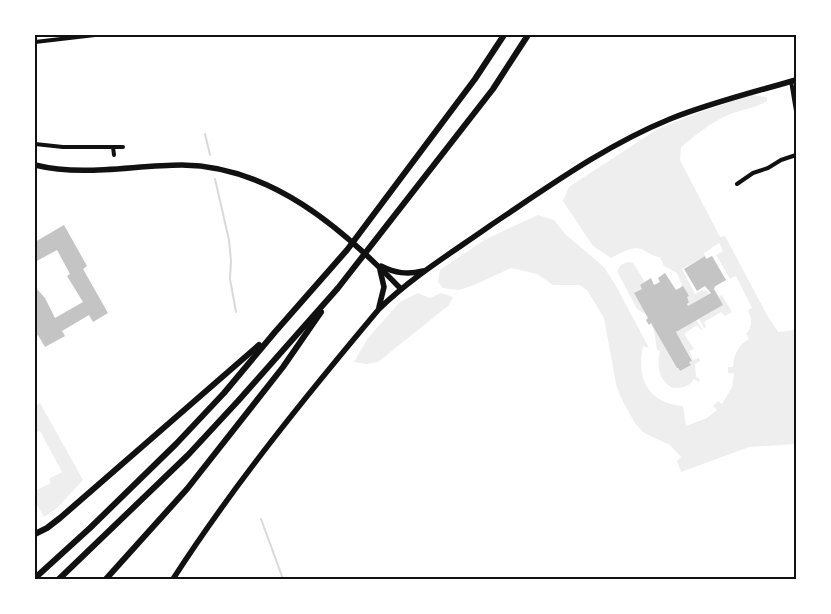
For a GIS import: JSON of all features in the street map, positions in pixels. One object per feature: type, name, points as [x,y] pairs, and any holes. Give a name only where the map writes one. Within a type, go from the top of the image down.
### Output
[{"type":"highway","points":[[35,578],[176,444],[224,393],[357,238],[475,79],[504,35]]},
{"type":"highway","points":[[61,578],[188,455],[338,288],[493,89],[528,35]]},
{"type":"highway","points":[[106,579],[186,488],[245,416],[283,368],[338,288]]},
{"type":"highway","points":[[35,534],[60,518],[275,332]]},
{"type":"main road","points":[[173,579],[199,538],[246,473],[379,309],[424,270],[546,189],[623,141],[669,119],[699,108],[794,80]]},
{"type":"main road","points":[[35,165],[74,171],[183,165],[218,169],[248,176],[274,187],[303,205],[377,264],[401,289]]},
{"type":"main road","points":[[377,264],[389,270],[403,273],[424,270]]},
{"type":"main road","points":[[377,264],[384,281],[379,309]]},
{"type":"street","points":[[35,42],[95,35]]},
{"type":"street","points":[[794,80],[796,111]]},
{"type":"street","points":[[35,144],[63,147],[123,147]]},
{"type":"street","points":[[113,147],[114,155]]},
{"type":"street","points":[[737,184],[753,173],[796,155]]},
{"type":"shaded area","points":[[751,95],[767,97],[767,101],[730,114],[710,125],[681,147],[680,160],[720,237],[725,236],[778,332],[796,330],[796,444],[749,447],[681,472],[677,461],[681,457],[670,445],[644,433],[635,423],[621,398],[616,384],[604,318],[587,290],[580,285],[553,285],[537,274],[511,268],[459,290],[443,288],[438,282],[440,270],[486,239],[538,215],[554,220],[565,234],[604,267],[616,286],[649,348],[643,346],[641,358],[643,379],[647,387],[661,400],[683,406],[686,426],[707,418],[717,410],[713,406],[718,401],[722,404],[732,387],[734,373],[728,373],[728,367],[733,367],[737,350],[749,339],[746,334],[750,329],[751,323],[748,310],[752,308],[736,276],[730,279],[716,255],[723,251],[719,243],[704,253],[705,256],[682,269],[695,294],[702,290],[707,291],[709,294],[688,306],[689,302],[677,273],[664,266],[660,257],[637,248],[611,258],[593,246],[563,201],[569,187],[656,130],[692,115]]},
{"type":"shaded area","points":[[628,262],[633,263],[645,282],[640,285],[642,289],[634,293],[647,315],[637,309],[618,273],[620,266]]},
{"type":"shaded area","points":[[418,293],[430,298],[441,293],[453,297],[449,305],[378,362],[366,364],[354,362],[368,338],[400,302]]},
{"type":"shaded area","points":[[722,295],[732,312],[725,316],[721,312],[704,322],[706,327],[704,328],[699,319],[723,305],[718,297]]},
{"type":"shaded area","points":[[696,320],[702,329],[697,325],[684,334],[694,349],[689,351],[693,360],[699,358],[700,361],[695,364],[696,377],[700,379],[699,382],[694,379],[690,384],[673,388],[664,381],[660,372],[660,351],[657,350],[653,325],[680,371],[691,365],[689,362],[692,360],[676,332]]},
{"type":"shaded area","points":[[40,403],[83,480],[57,508],[44,517],[35,501],[35,491],[51,483],[49,479],[62,472],[40,431],[35,433],[35,407]]},
{"type":"building","points":[[64,225],[87,266],[83,269],[108,313],[93,322],[89,315],[62,331],[65,336],[45,347],[38,335],[35,337],[35,287],[45,298],[55,318],[83,302],[67,276],[70,274],[57,250],[35,262],[35,242]]},
{"type":"building","points":[[705,256],[706,259],[712,256],[726,280],[712,290],[714,289],[723,305],[676,332],[692,361],[689,362],[691,365],[680,371],[651,323],[649,325],[647,322],[648,318],[634,293],[642,289],[640,285],[651,278],[654,285],[660,282],[658,278],[665,273],[676,290],[683,286],[689,296],[687,297],[688,306],[711,293],[705,286],[697,291],[684,269]]},
{"type":"waterway","points":[[205,134],[210,155]]},
{"type":"waterway","points":[[215,179],[229,240],[230,279],[236,312]]},
{"type":"waterway","points":[[261,519],[283,579]]}]
